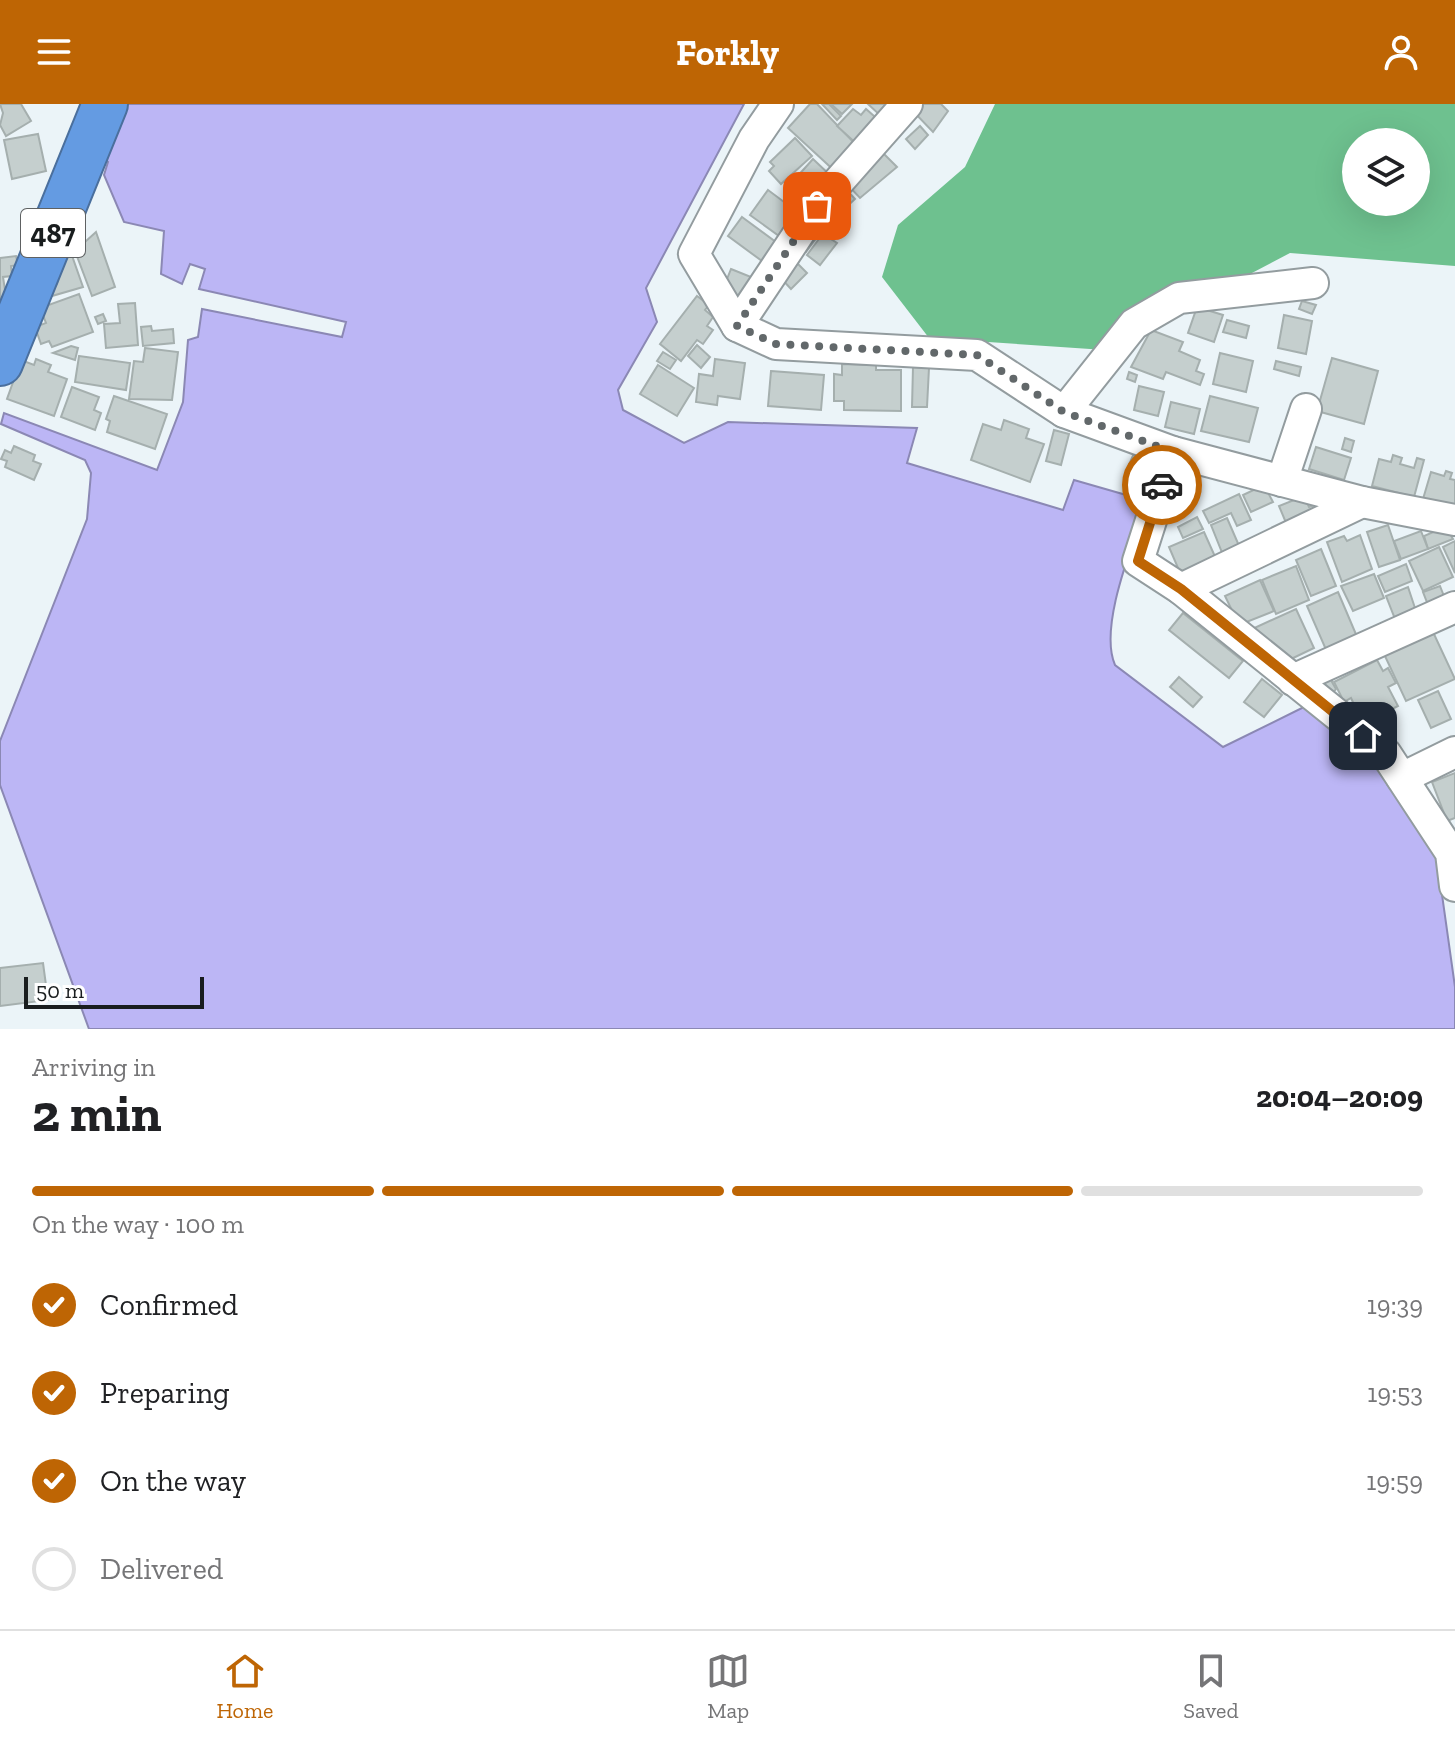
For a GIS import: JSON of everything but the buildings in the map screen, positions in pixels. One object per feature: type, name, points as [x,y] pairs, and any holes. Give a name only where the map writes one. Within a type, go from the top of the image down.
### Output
[{"type":"highway","name":"487","points":[[0,363],[105,104]]},
{"type":"street","points":[[778,104],[754,139],[694,254],[737,326],[776,344],[977,355],[1064,412],[1173,452],[1362,502],[1455,520]]},
{"type":"street","points":[[737,326],[817,206],[907,104]]},
{"type":"street","points":[[1064,412],[1134,324],[1179,298],[1313,283]]},
{"type":"street","points":[[1282,481],[1306,409]]},
{"type":"street","points":[[1173,452],[1138,561],[1181,589],[1386,754],[1451,853],[1455,886]]},
{"type":"street","points":[[1181,589],[1362,502]]},
{"type":"street","points":[[1293,680],[1455,607]]},
{"type":"street","points":[[1402,778],[1455,752]]},
{"type":"green space","points":[[995,104],[1455,104],[1455,266],[1290,253],[1105,350],[929,338],[882,277],[898,225],[965,167]]},
{"type":"shaded area","points":[[122,104],[744,104],[646,288],[657,322],[618,390],[623,410],[684,443],[728,422],[917,428],[907,463],[1063,510],[1074,480],[1147,501],[1114,607],[1111,648],[1115,665],[1223,747],[1310,704],[1378,758],[1437,859],[1455,987],[1455,1029],[89,1029],[0,785],[0,741],[87,519],[91,473],[85,460],[1,424],[4,413],[157,470],[183,402],[188,340],[198,337],[202,309],[342,337],[346,322],[199,289],[205,269],[190,264],[182,284],[161,274],[164,231],[124,222],[104,175],[108,162],[101,157]]},
{"type":"way so far","points":[[817,206],[772,269],[737,326],[776,344],[977,355],[1064,412],[1173,452],[1162,485]]},
{"type":"route","points":[[1162,485],[1138,561],[1181,589],[1363,736]]}]
